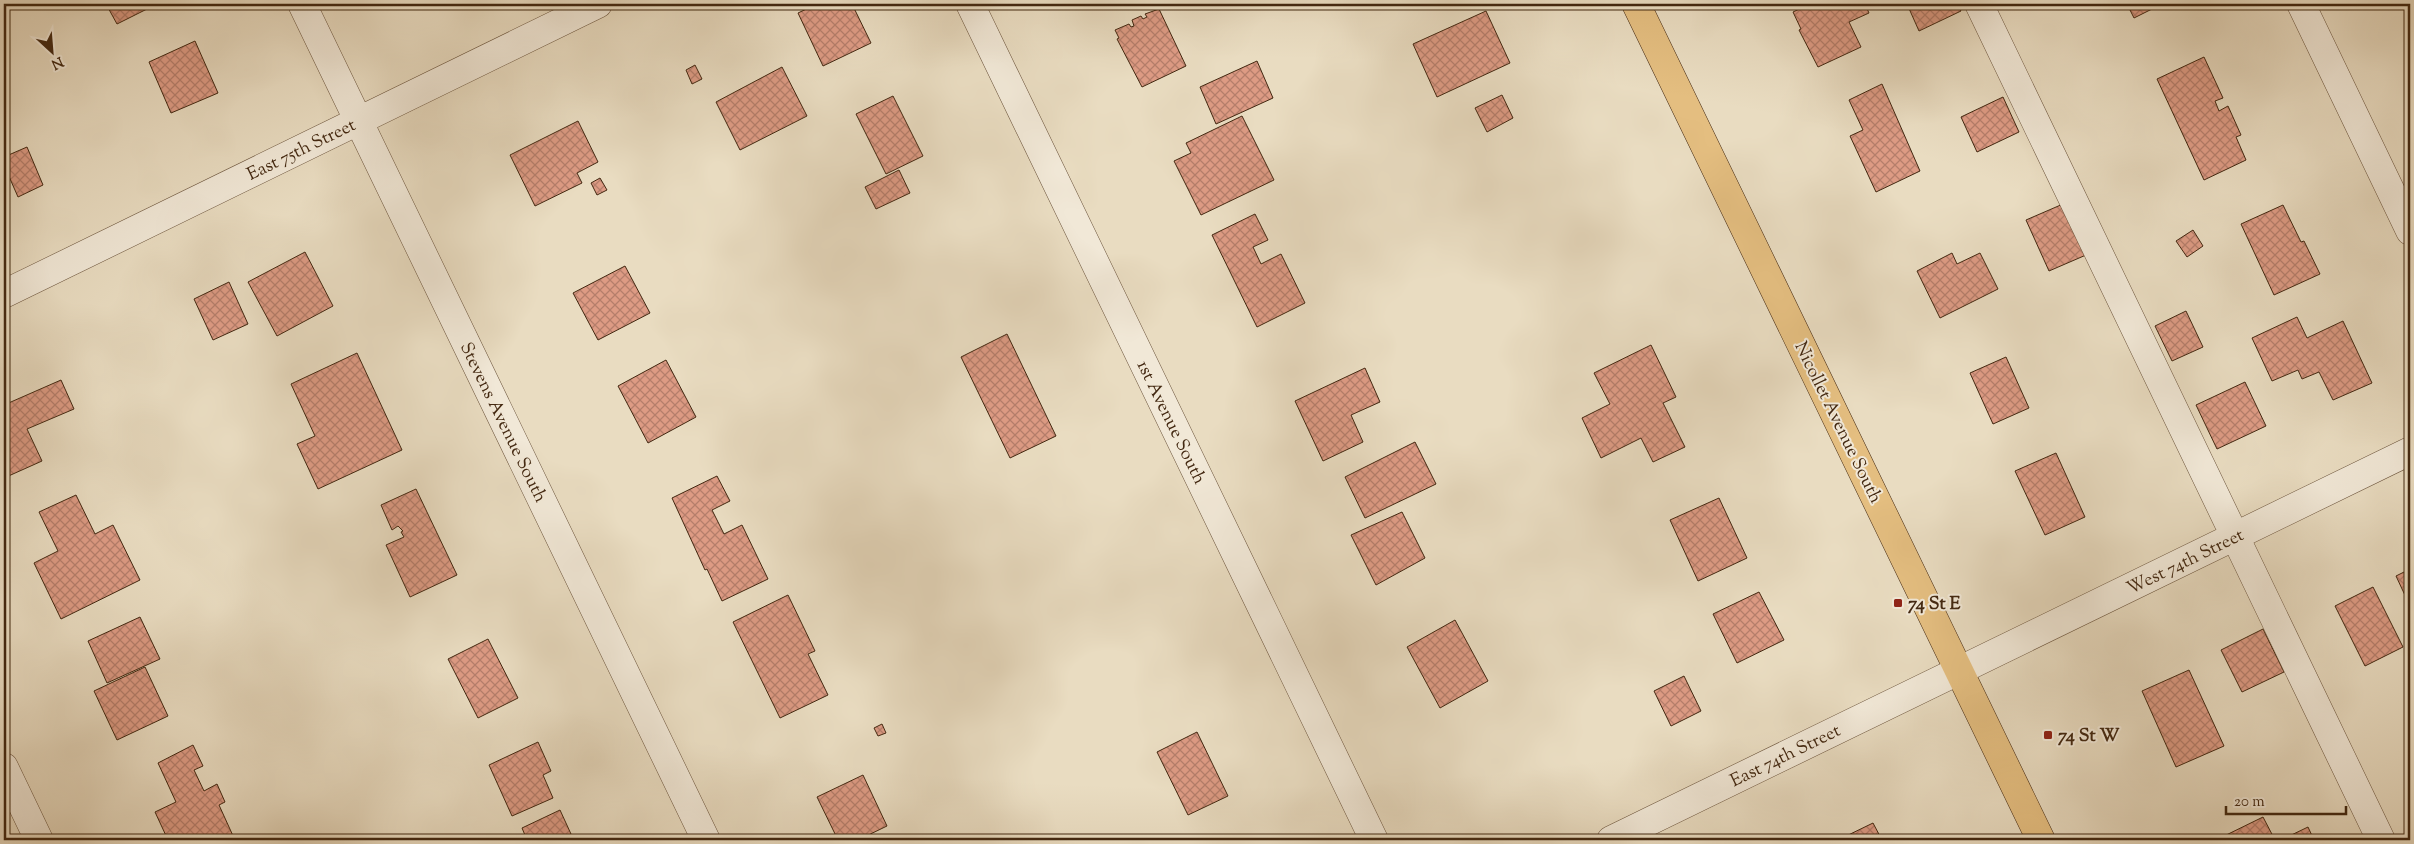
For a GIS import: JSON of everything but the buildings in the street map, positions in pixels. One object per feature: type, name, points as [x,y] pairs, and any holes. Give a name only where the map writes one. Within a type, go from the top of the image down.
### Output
[{"type":"main road","name":"Nicollet Avenue South","points":[[1636,4],[2040,840]]},
{"type":"street","name":"Stevens Avenue South","points":[[302,4],[706,840]]},
{"type":"street","name":"East 75th Street","points":[[4,294],[598,4]]},
{"type":"street","name":"1st Avenue South","points":[[970,4],[1374,840]]},
{"type":"street","points":[[1979,4],[2381,840]]},
{"type":"street","points":[[2301,4],[2410,231]]},
{"type":"street","name":"West 74th Street","points":[[1959,671],[2410,451]]},
{"type":"street","name":"East 74th Street","points":[[1611,840],[1959,671]]},
{"type":"street","points":[[4,767],[39,840]]},
{"type":"place","name":"74 St E","points":[[1898,603]]},
{"type":"place","name":"74 St W","points":[[2048,735]]}]
